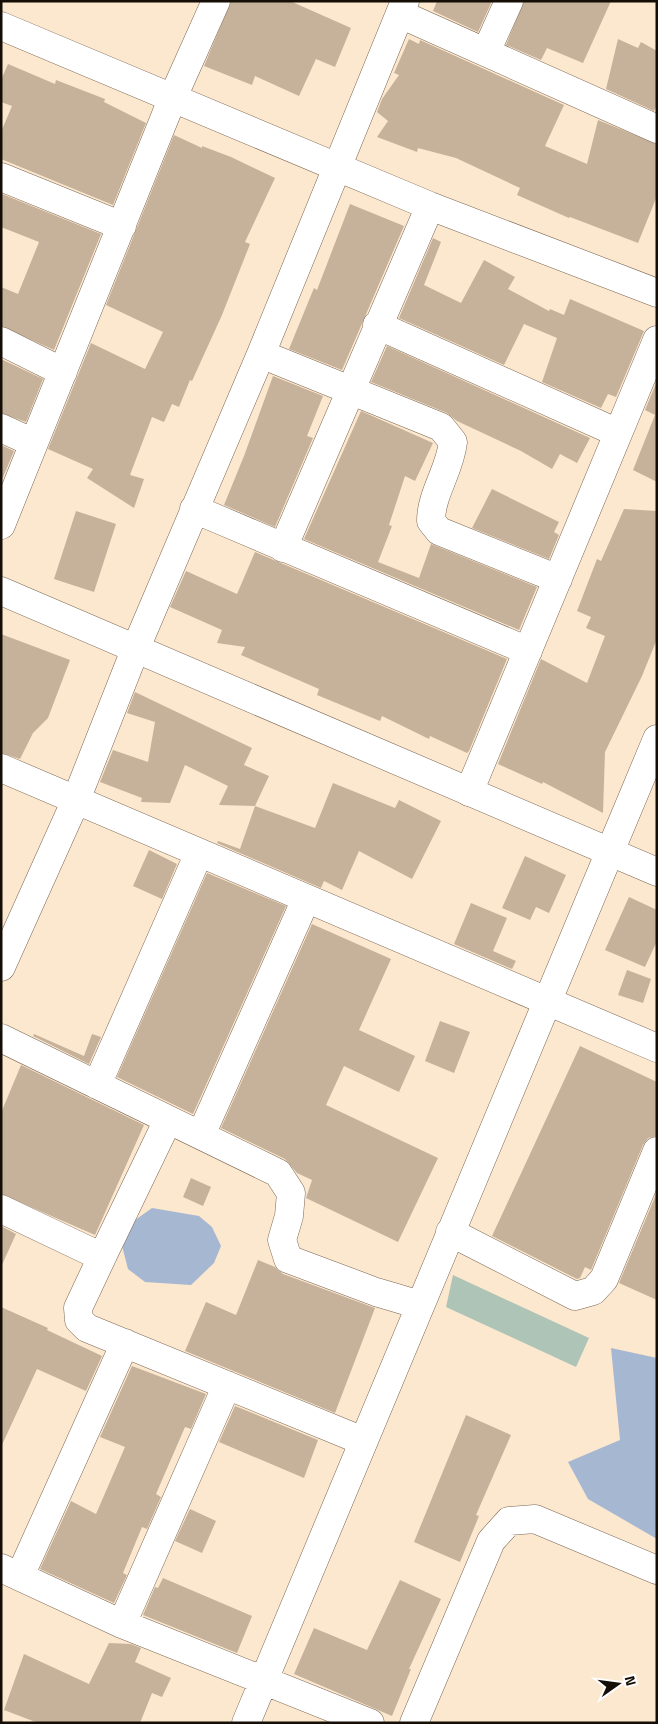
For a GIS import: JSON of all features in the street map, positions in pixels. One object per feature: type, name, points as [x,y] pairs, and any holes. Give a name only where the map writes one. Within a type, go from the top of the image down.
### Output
[{"type":"street","points":[[1,525],[173,97],[216,1]]},
{"type":"street","points":[[486,52],[509,1]]},
{"type":"street","points":[[1,967],[76,800],[135,650],[261,354],[403,8],[486,52],[657,129]]},
{"type":"street","points":[[1,26],[430,206],[657,293]]},
{"type":"street","points":[[1,177],[122,226]]},
{"type":"street","points":[[283,548],[377,325],[430,206]]},
{"type":"street","points":[[377,325],[618,433]]},
{"type":"street","points":[[469,792],[657,340]]},
{"type":"street","points":[[1,341],[63,372]]},
{"type":"street","points":[[261,354],[441,427],[453,442],[452,452],[431,510],[431,521],[439,531],[558,579]]},
{"type":"street","points":[[1,428],[34,443]]},
{"type":"street","points":[[194,509],[528,651]]},
{"type":"street","points":[[1,592],[657,872]]},
{"type":"street","points":[[246,1723],[657,739]]},
{"type":"street","points":[[1,768],[657,1048]]},
{"type":"street","points":[[97,1085],[199,853]]},
{"type":"street","points":[[200,1135],[306,899]]},
{"type":"street","points":[[1,1038],[278,1173],[291,1193],[289,1216],[282,1240],[288,1259],[376,1292],[420,1305]]},
{"type":"street","points":[[168,1120],[78,1308],[79,1320],[87,1328],[363,1441]]},
{"type":"street","points":[[450,1232],[574,1296],[593,1291],[604,1279],[657,1151]]},
{"type":"street","points":[[1,1208],[102,1257]]},
{"type":"street","points":[[125,1343],[10,1572],[122,1624],[264,1679],[370,1723]]},
{"type":"street","points":[[122,1624],[227,1385]]},
{"type":"street","points":[[414,1723],[492,1542],[509,1521],[534,1519],[657,1570]]},
{"type":"green space","points":[[453,1275],[589,1338],[576,1367],[446,1307]]},
{"type":"water","points":[[152,1208],[199,1216],[212,1227],[221,1246],[214,1263],[191,1285],[145,1282],[128,1269],[121,1242],[131,1223]]},
{"type":"water","points":[[611,1348],[657,1358],[657,1539],[588,1499],[568,1462],[620,1440]]},
{"type":"building","points":[[231,1],[290,1],[351,28],[335,67],[316,59],[299,96],[255,76],[252,85],[204,66]]},
{"type":"building","points":[[437,1],[492,1],[478,32],[433,11]]},
{"type":"building","points":[[524,1],[611,1],[583,63],[547,48],[541,60],[506,45]]},
{"type":"building","points":[[409,39],[419,44],[420,40],[564,105],[545,146],[587,164],[598,120],[657,144],[657,196],[638,243],[569,218],[517,195],[520,188],[456,158],[418,148],[417,152],[377,137],[388,121],[377,112],[382,99],[399,75],[394,73]]},
{"type":"building","points":[[618,39],[638,48],[641,42],[657,51],[657,105],[654,111],[606,89]]},
{"type":"building","points":[[8,64],[55,84],[56,80],[105,99],[104,102],[146,123],[113,205],[1,159],[1,132],[12,106],[1,102],[1,80]]},
{"type":"building","points":[[174,135],[202,148],[202,146],[231,157],[275,178],[245,242],[250,244],[222,315],[179,407],[172,404],[164,422],[152,417],[130,475],[144,479],[134,508],[87,478],[93,469],[48,449],[91,343],[145,369],[163,332],[106,305]]},
{"type":"building","points":[[2,194],[101,234],[54,350],[1,326],[1,287],[18,294],[39,242],[1,227]]},
{"type":"building","points":[[350,204],[404,226],[342,370],[289,349],[314,288],[317,290]]},
{"type":"building","points":[[433,238],[441,242],[424,285],[461,303],[484,260],[515,277],[508,289],[549,311],[550,309],[564,315],[570,299],[644,331],[616,397],[608,394],[601,408],[542,382],[557,338],[524,324],[504,365],[399,318]]},
{"type":"building","points":[[387,346],[590,438],[577,463],[560,454],[552,469],[521,451],[457,421],[447,413],[371,382]]},
{"type":"building","points":[[1,359],[43,379],[26,422],[1,413]]},
{"type":"building","points":[[273,376],[323,396],[307,436],[313,438],[275,527],[224,505]]},
{"type":"building","points":[[657,381],[657,482],[633,470],[655,415],[645,410]]},
{"type":"building","points":[[361,411],[433,443],[415,481],[405,476],[389,525],[392,526],[378,562],[419,578],[431,544],[537,587],[519,630],[304,539]]},
{"type":"building","points":[[1,445],[14,451],[1,482]]},
{"type":"building","points":[[492,489],[559,522],[554,532],[559,535],[549,559],[472,528]]},
{"type":"building","points":[[624,509],[657,511],[657,639],[642,676],[605,752],[603,813],[543,782],[542,784],[498,764],[541,659],[587,683],[605,636],[586,628],[591,617],[577,611],[597,559],[601,561]]},
{"type":"building","points":[[76,511],[116,524],[94,592],[54,579]]},
{"type":"building","points":[[255,552],[507,659],[469,751],[467,753],[430,736],[429,739],[382,716],[380,721],[317,695],[319,689],[241,655],[245,647],[217,643],[222,630],[170,607],[186,571],[237,594]]},
{"type":"building","points":[[1,634],[70,660],[48,718],[33,733],[20,759],[1,753]]},
{"type":"building","points":[[135,692],[252,748],[244,765],[269,776],[255,806],[219,805],[228,786],[185,765],[170,803],[141,802],[142,798],[100,782],[113,750],[148,762],[155,722],[127,713]]},
{"type":"building","points":[[333,783],[395,808],[399,800],[441,821],[412,879],[359,851],[342,890],[324,881],[321,888],[217,843],[218,841],[240,849],[255,806],[315,828]]},
{"type":"building","points":[[149,850],[177,864],[162,899],[133,886]]},
{"type":"building","points":[[525,856],[566,875],[549,913],[536,907],[530,920],[502,908]]},
{"type":"building","points":[[207,873],[286,906],[193,1114],[117,1077]]},
{"type":"building","points":[[629,897],[657,910],[657,941],[645,967],[605,950]]},
{"type":"building","points":[[471,903],[507,918],[493,951],[516,961],[512,969],[454,944]]},
{"type":"building","points":[[312,924],[391,959],[359,1030],[415,1056],[399,1092],[344,1066],[326,1105],[438,1158],[398,1242],[306,1198],[312,1180],[297,1173],[285,1159],[221,1128]]},
{"type":"building","points":[[627,970],[651,979],[643,1003],[618,995]]},
{"type":"building","points":[[440,1021],[470,1032],[454,1073],[425,1061]]},
{"type":"building","points":[[34,1034],[84,1056],[92,1034],[101,1037],[89,1064],[33,1036]]},
{"type":"building","points":[[580,1046],[657,1082],[657,1136],[648,1138],[643,1145],[591,1270],[585,1267],[580,1278],[577,1279],[492,1236]]},
{"type":"building","points":[[21,1065],[144,1125],[95,1235],[1,1194],[1,1113]]},
{"type":"building","points":[[191,1178],[211,1187],[203,1206],[183,1197]]},
{"type":"building","points":[[657,1192],[657,1300],[619,1283]]},
{"type":"building","points":[[1,1226],[16,1234],[1,1267]]},
{"type":"building","points":[[258,1260],[275,1267],[283,1274],[375,1308],[335,1413],[185,1351],[206,1302],[236,1315]]},
{"type":"building","points":[[1,1307],[48,1328],[47,1330],[102,1356],[86,1391],[37,1369],[1,1447]]},
{"type":"building","points":[[132,1366],[206,1394],[191,1429],[185,1427],[156,1494],[161,1497],[147,1529],[142,1527],[123,1573],[127,1575],[114,1603],[40,1569],[71,1501],[96,1514],[125,1447],[100,1437]]},
{"type":"building","points":[[235,1406],[318,1440],[304,1478],[219,1442]]},
{"type":"building","points":[[466,1415],[511,1435],[476,1515],[479,1516],[460,1562],[414,1542]]},
{"type":"building","points":[[190,1509],[216,1521],[202,1553],[175,1541]]},
{"type":"building","points":[[163,1578],[252,1616],[237,1653],[143,1615],[155,1587],[158,1588]]},
{"type":"building","points":[[400,1580],[441,1599],[409,1669],[411,1669],[392,1716],[294,1674],[314,1628],[367,1650]]},
{"type":"building","points":[[109,1643],[131,1644],[141,1648],[135,1662],[171,1678],[162,1697],[152,1693],[140,1723],[38,1723],[4,1710],[24,1654],[89,1684]]}]
